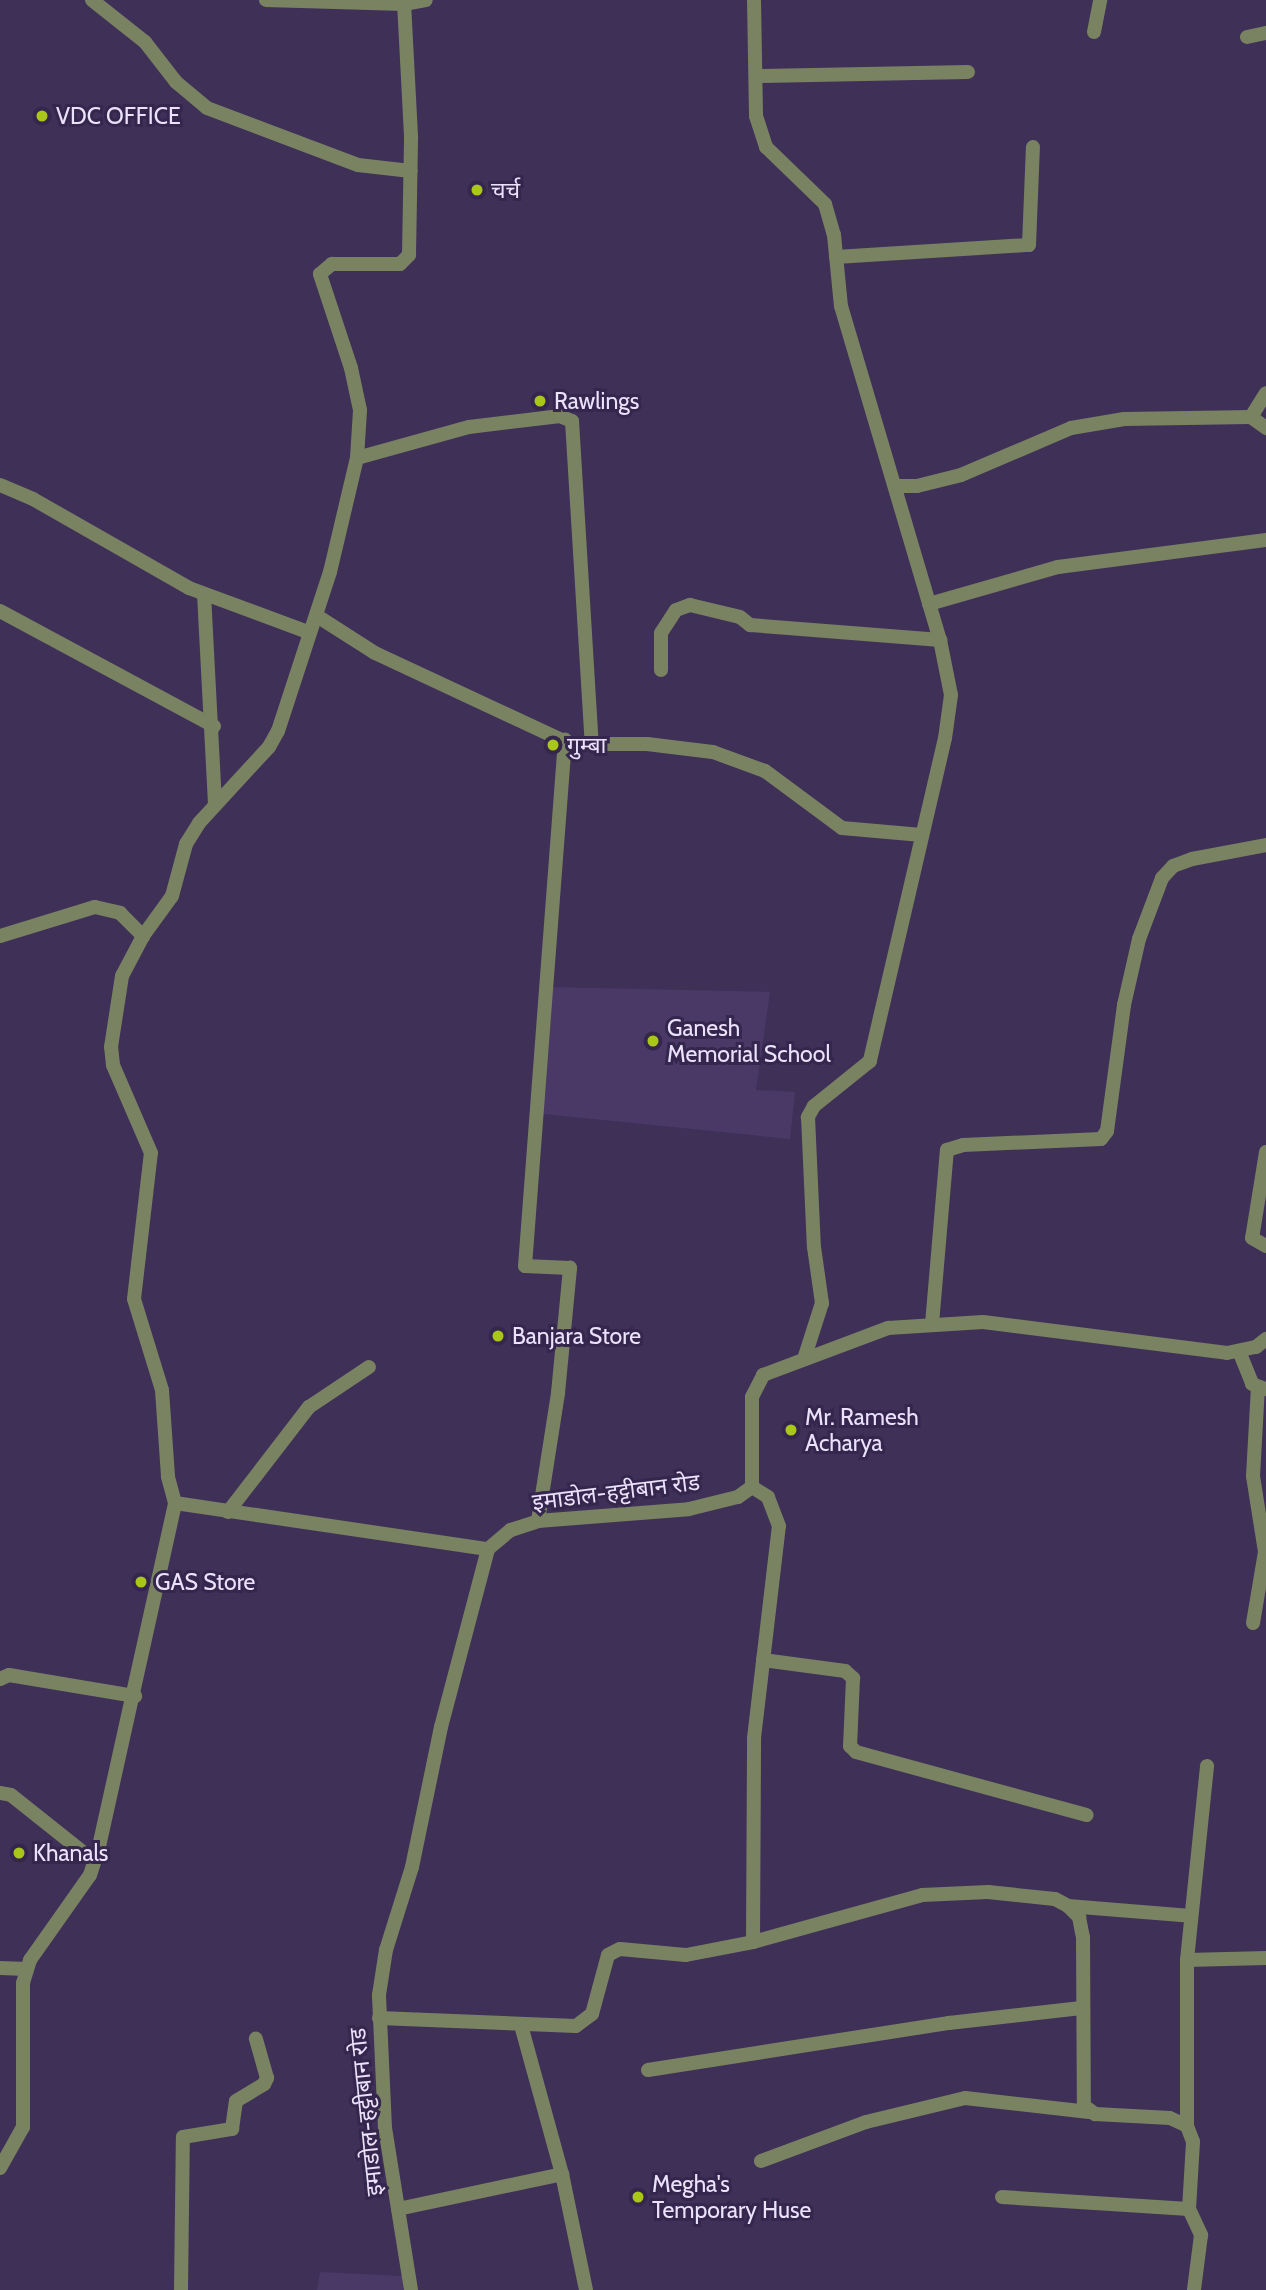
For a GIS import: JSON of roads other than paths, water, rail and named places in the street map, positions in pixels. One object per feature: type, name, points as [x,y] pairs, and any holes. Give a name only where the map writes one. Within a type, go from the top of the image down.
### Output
[{"type":"street","points":[[92,0],[145,42],[176,82],[207,108],[358,165],[411,171]]},
{"type":"street","points":[[266,0],[404,4],[426,0]]},
{"type":"street","points":[[754,0],[756,116],[766,146],[825,204],[836,257],[841,306],[940,640],[951,695],[870,1061],[814,1106],[808,1116],[814,1247],[821,1303],[805,1356]]},
{"type":"street","points":[[1094,32],[1100,0]]},
{"type":"street","points":[[0,2168],[23,2127],[23,1983],[27,1969],[94,1861],[135,1696],[175,1503],[168,1476],[162,1390],[134,1299],[151,1153],[113,1065],[111,1047],[122,976],[143,936],[172,896],[186,844],[215,804],[269,747],[278,732],[308,632],[317,616],[357,458],[360,410],[351,368],[320,274],[332,264],[406,261],[410,245],[411,171],[404,4]]},
{"type":"street","points":[[1247,37],[1266,33]]},
{"type":"street","points":[[756,76],[968,72]]},
{"type":"street","points":[[836,257],[1029,245],[1033,147]]},
{"type":"street","points":[[1251,417],[1266,394]]},
{"type":"street","points":[[357,458],[469,427],[560,416],[572,421],[592,744]]},
{"type":"street","points":[[896,486],[917,486],[961,475],[1071,428],[1124,419],[1251,417],[1266,428]]},
{"type":"street","points":[[0,485],[204,594],[308,632]]},
{"type":"street","points":[[929,604],[1058,567],[1266,540]]},
{"type":"street","points":[[204,594],[214,726],[215,804]]},
{"type":"street","points":[[661,670],[661,633],[676,610],[690,605],[740,617],[750,625],[940,640]]},
{"type":"street","points":[[0,611],[214,726]]},
{"type":"street","points":[[317,616],[375,653],[565,740],[592,744],[647,744],[713,752],[765,771],[842,828],[922,835]]},
{"type":"street","points":[[538,1521],[555,1418],[570,1268],[525,1266],[565,740]]},
{"type":"street","points":[[932,1324],[947,1150],[963,1145],[1101,1139],[1107,1131],[1124,1005],[1139,939],[1161,878],[1173,866],[1192,859],[1266,845]]},
{"type":"street","points":[[0,936],[95,908],[120,913],[143,936]]},
{"type":"street","points":[[1266,1152],[1252,1238],[1266,1246]]},
{"type":"street","points":[[753,1942],[754,1738],[779,1526],[768,1497],[752,1487],[752,1397],[763,1375],[805,1356],[888,1328],[932,1324],[983,1322],[1227,1353],[1239,1351],[1266,1339]]},
{"type":"street","points":[[1239,1351],[1252,1384],[1262,1388],[1253,1476],[1265,1552],[1254,1623]]},
{"type":"street","points":[[228,1512],[275,1446],[309,1407],[369,1367]]},
{"type":"street","name":"इमाडोल-हट्टीबान रोड","points":[[411,2290],[380,2077],[379,2018],[386,1950],[412,1867],[441,1727],[488,1549],[511,1530],[538,1521],[689,1509],[738,1497],[752,1487]]},
{"type":"street","points":[[175,1503],[488,1549]]},
{"type":"street","points":[[763,1660],[845,1671],[853,1678],[850,1746],[856,1752],[1087,1815]]},
{"type":"street","points":[[0,1679],[9,1675],[135,1696]]},
{"type":"street","points":[[1194,2290],[1201,2235],[1189,2209],[1193,2141],[1187,2126],[1187,1960],[1207,1766]]},
{"type":"street","points":[[0,1793],[11,1795],[94,1861]]},
{"type":"street","points":[[379,2018],[576,2026],[592,2014],[608,1955],[620,1949],[686,1955],[753,1942],[922,1895],[988,1892],[1055,1899],[1068,1906],[1079,1917],[1083,1937],[1081,2008],[1084,2106],[1088,2112]]},
{"type":"street","points":[[1068,1906],[1191,1916]]},
{"type":"street","points":[[1187,1960],[1266,1958]]},
{"type":"street","points":[[0,1968],[27,1969]]},
{"type":"street","points":[[648,2070],[948,2023],[1081,2008]]},
{"type":"street","points":[[521,2025],[562,2174],[586,2290]]},
{"type":"street","points":[[181,2290],[183,2137],[232,2129],[236,2101],[267,2078],[256,2039]]},
{"type":"street","points":[[761,2161],[866,2122],[965,2098],[1170,2118],[1187,2126]]},
{"type":"street","points":[[398,2209],[562,2174]]},
{"type":"street","points":[[1002,2197],[1189,2209]]},
{"type":"place","name":"VDC OFFICE","points":[[42,116]]},
{"type":"place","name":"चर्च","points":[[477,190]]},
{"type":"place","name":"Rawlings","points":[[540,401]]},
{"type":"place","name":"गुम्बा","points":[[553,745]]},
{"type":"place","name":"Ganesh Memorial School","points":[[653,1041]]},
{"type":"place","name":"Banjara Store","points":[[498,1336]]},
{"type":"place","name":"Mr. Ramesh Acharya","points":[[791,1430]]},
{"type":"place","name":"GAS Store","points":[[141,1582]]},
{"type":"place","name":"Khanals","points":[[19,1853]]},
{"type":"place","name":"Megha's Temporary Huse","points":[[638,2197]]}]
